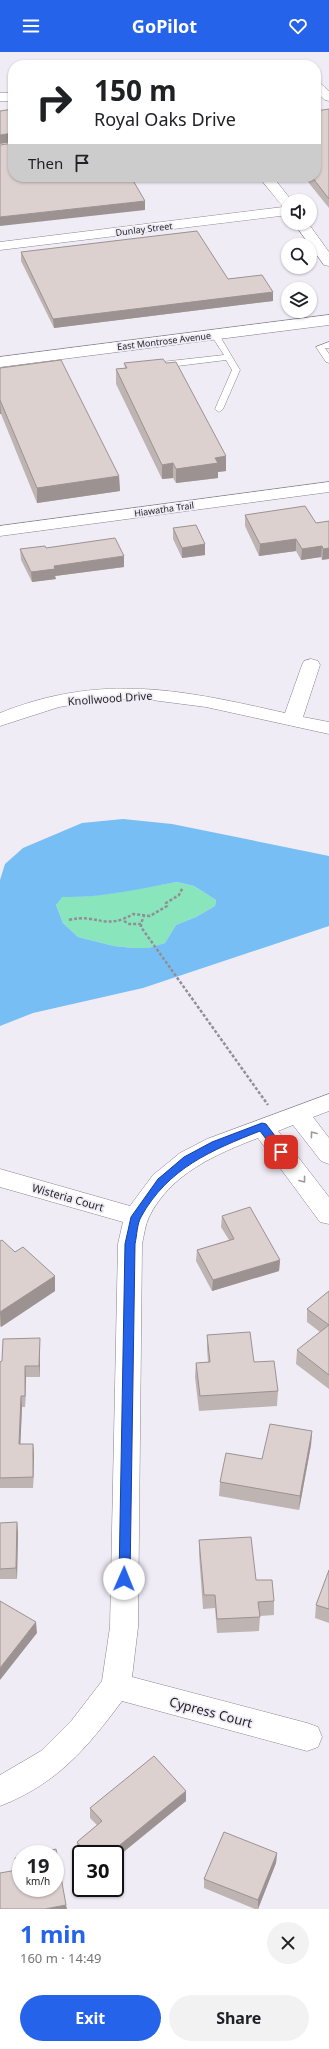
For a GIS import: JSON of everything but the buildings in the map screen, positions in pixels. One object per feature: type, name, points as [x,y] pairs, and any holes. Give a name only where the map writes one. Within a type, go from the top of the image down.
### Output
[{"type":"street","points":[[321,90],[329,97]]},
{"type":"street","points":[[270,182],[281,196]]},
{"type":"street","name":"Dunlay Street","points":[[0,246],[281,212]]},
{"type":"street","points":[[306,230],[329,262]]},
{"type":"street","name":"East Montrose Avenue","points":[[0,362],[329,320]]},
{"type":"street","name":"Hiawatha Trail","points":[[0,531],[329,486]]},
{"type":"street","points":[[292,721],[311,664]]},
{"type":"street","name":"Knollwood Drive","points":[[0,720],[45,703],[89,696],[156,695],[211,703],[329,728]]},
{"type":"street","points":[[0,1792],[52,1761],[83,1730],[116,1686],[124,1627],[130,1244],[136,1217],[162,1181],[188,1159],[215,1145],[329,1102]]},
{"type":"street","points":[[279,1120],[329,1155]]},
{"type":"street","points":[[279,1120],[329,1215]]},
{"type":"street","name":"Wisteria Court","points":[[0,1178],[136,1217]]},
{"type":"street","name":"Cypress Court","points":[[116,1686],[307,1737]]},
{"type":"lane","points":[[215,335],[236,370],[219,409]]},
{"type":"lane","points":[[329,345],[320,347],[329,360]]},
{"type":"lane","points":[[150,367],[229,357]]},
{"type":"path","points":[[124,921],[133,914],[144,915],[158,913],[167,906],[166,903],[178,894],[184,887]]},
{"type":"path","points":[[140,924],[144,915]]},
{"type":"path","points":[[70,920],[78,917],[90,916],[107,922],[124,921],[129,924],[140,924]]},
{"type":"path","points":[[140,924],[279,1120]]},
{"type":"green space","points":[[177,882],[194,886],[216,900],[215,906],[196,917],[176,925],[165,943],[148,948],[114,946],[78,937],[63,923],[56,905],[61,897],[91,896]]},
{"type":"water","points":[[123,819],[172,824],[329,856],[329,926],[143,988],[33,1013],[0,1026],[0,880],[5,864],[23,848],[82,823]],"holes":[[[177,882],[194,886],[216,900],[215,906],[196,917],[176,925],[165,943],[148,948],[114,946],[78,937],[63,923],[56,905],[62,897],[106,895]]]},
{"type":"route","points":[[124,1579],[130,1244],[136,1217],[146,1201],[162,1181],[188,1159],[215,1145],[262,1127],[281,1152]]}]
